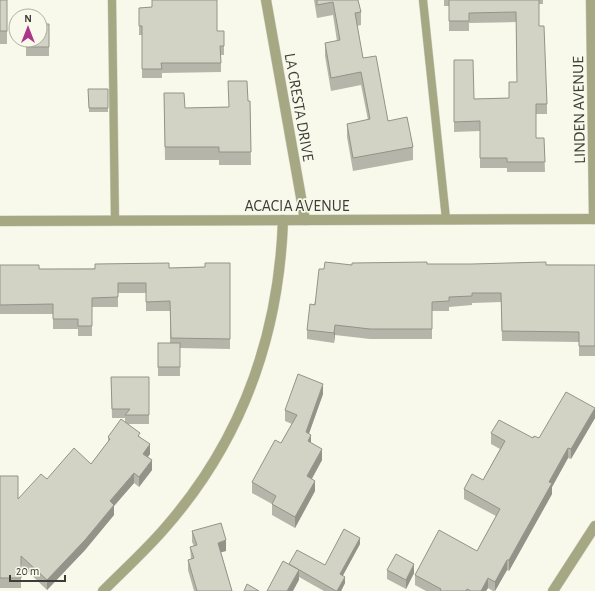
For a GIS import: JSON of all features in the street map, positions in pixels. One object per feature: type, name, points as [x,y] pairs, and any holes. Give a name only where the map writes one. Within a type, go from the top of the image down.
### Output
[{"type":"street","name":"LA CRESTA DRIVE","points":[[266,0],[305,220]]},
{"type":"street","name":"LINDEN AVENUE","points":[[591,0],[595,219]]},
{"type":"street","name":"ACACIA AVENUE","points":[[0,221],[595,219]]},
{"type":"street","points":[[103,591],[165,529],[195,491],[217,458],[236,422],[255,378],[269,331],[277,292],[283,220]]},
{"type":"street","points":[[553,591],[595,526]]},
{"type":"lane","points":[[112,0],[115,220]]},
{"type":"lane","points":[[423,0],[446,219]]},
{"type":"building","points":[[0,0],[7,0],[7,31],[0,31]]},
{"type":"building","points":[[152,0],[217,0],[217,31],[224,31],[224,46],[220,46],[221,63],[161,63],[162,69],[142,69],[142,26],[139,26],[139,8],[152,7]]},
{"type":"building","points":[[317,0],[358,0],[361,12],[355,13],[363,58],[376,56],[388,121],[407,117],[413,147],[353,158],[347,124],[370,119],[361,72],[331,78],[325,43],[340,40],[333,2],[317,5]]},
{"type":"building","points":[[449,0],[539,0],[539,26],[544,26],[547,104],[536,104],[536,138],[544,138],[545,162],[507,162],[507,158],[480,158],[480,121],[454,122],[454,60],[473,60],[474,99],[509,98],[509,82],[517,82],[516,12],[469,13],[469,21],[449,21]]},
{"type":"building","points":[[48,24],[49,24],[48,47]]},
{"type":"building","points":[[228,81],[247,81],[248,101],[250,101],[251,152],[219,152],[219,147],[165,147],[164,93],[184,93],[185,108],[229,107]]},
{"type":"building","points":[[88,89],[108,89],[108,108],[89,108]]},
{"type":"building","points":[[325,262],[352,265],[352,263],[427,262],[427,264],[472,264],[546,262],[546,265],[595,265],[595,346],[579,346],[579,332],[502,331],[501,293],[472,293],[472,296],[449,297],[449,301],[432,302],[432,329],[370,329],[335,325],[334,333],[307,330],[310,304],[315,305],[319,269],[324,269]]},
{"type":"building","points":[[169,263],[169,268],[205,267],[205,263],[230,263],[230,339],[171,338],[170,301],[146,302],[146,283],[118,283],[118,297],[92,298],[92,326],[78,326],[78,319],[53,319],[53,304],[0,305],[0,265],[39,265],[39,269],[95,269],[95,264]]},
{"type":"building","points":[[158,343],[180,343],[180,367],[158,367]]},
{"type":"building","points":[[298,374],[323,384],[306,432],[311,435],[308,441],[322,449],[307,476],[315,481],[295,517],[272,504],[276,496],[252,482],[275,440],[281,443],[297,415],[285,410]]},
{"type":"building","points":[[111,377],[149,377],[149,415],[125,415],[130,409],[112,409]]},
{"type":"building","points":[[566,392],[595,408],[571,449],[568,448],[549,482],[552,483],[495,582],[488,578],[481,591],[471,591],[467,589],[466,591],[440,591],[441,589],[415,575],[439,530],[477,551],[500,509],[464,489],[472,474],[483,480],[505,441],[491,433],[499,420],[533,438],[534,436],[539,438]]},
{"type":"building","points":[[121,419],[140,433],[138,436],[150,444],[143,454],[152,460],[139,477],[134,473],[110,501],[114,505],[85,540],[47,580],[21,556],[21,578],[0,578],[0,476],[18,476],[18,499],[41,474],[47,479],[74,448],[91,464],[110,439],[108,437]]},
{"type":"building","points":[[221,523],[226,540],[218,543],[232,591],[197,591],[188,560],[194,558],[190,547],[197,545],[192,531]]},
{"type":"building","points":[[344,529],[360,538],[340,574],[345,577],[337,591],[289,564],[297,550],[325,565]]},
{"type":"building","points":[[396,554],[414,564],[406,580],[387,570]]},
{"type":"building","points":[[283,561],[299,570],[287,591],[267,591]]},
{"type":"building","points":[[247,584],[259,591],[244,591]]}]
